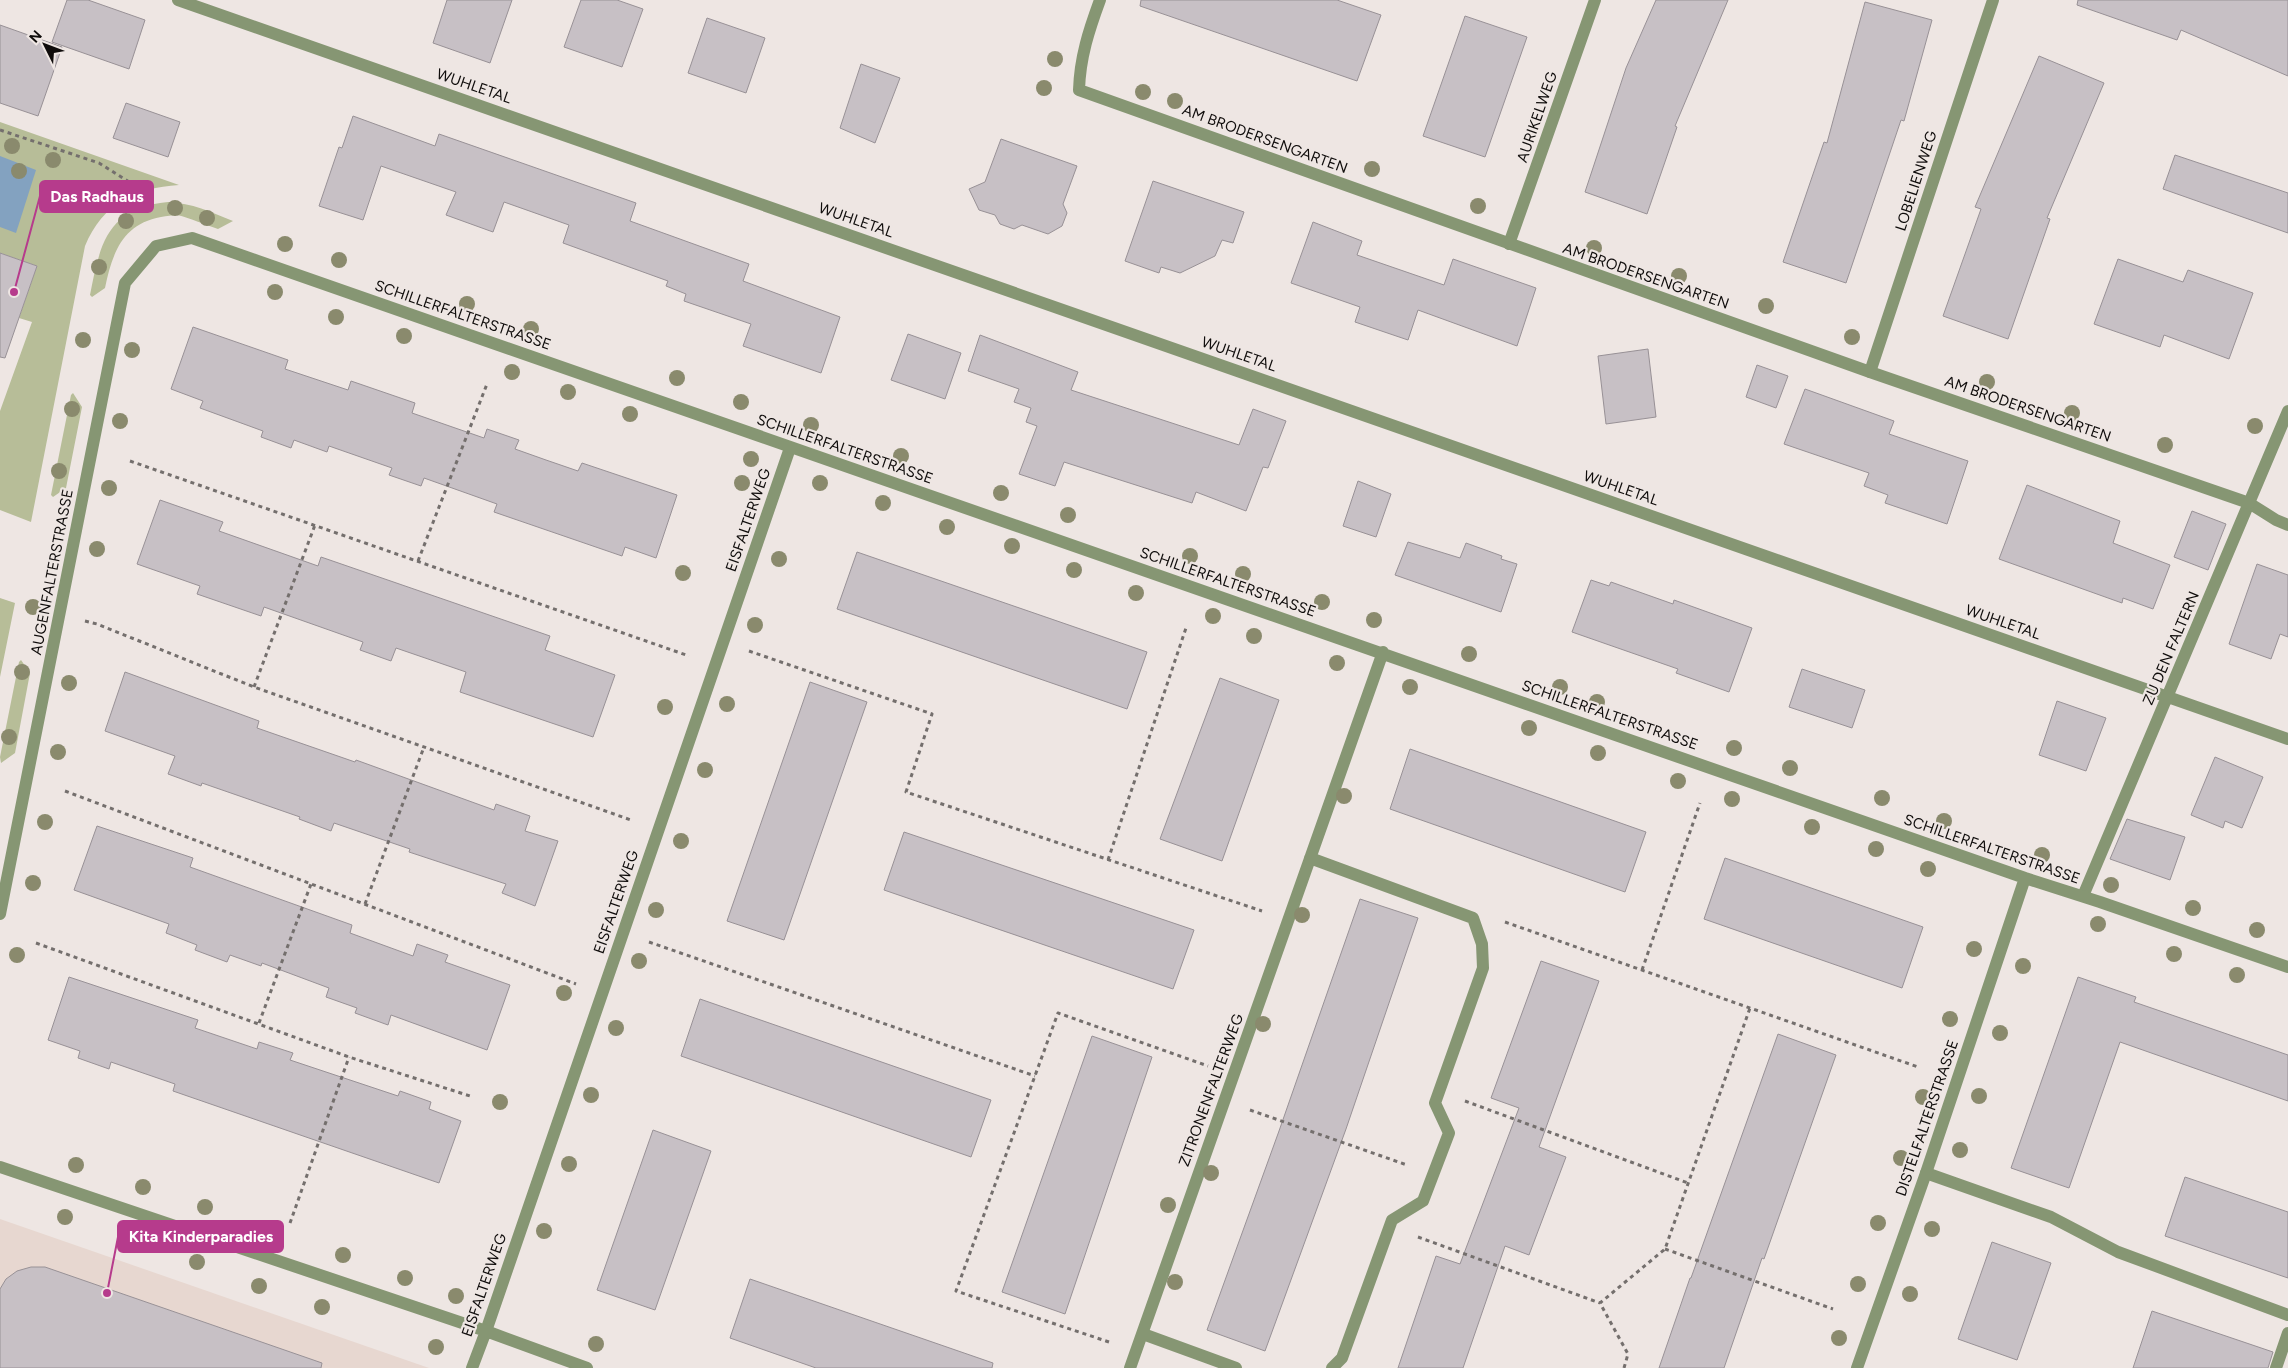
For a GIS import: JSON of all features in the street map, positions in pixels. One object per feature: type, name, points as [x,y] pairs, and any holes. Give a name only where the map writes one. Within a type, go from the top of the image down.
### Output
[{"type":"street","name":"WUHLETAL","points":[[178,0],[2288,739]]},
{"type":"street","name":"AM BRODERSENGARTEN","points":[[1100,0],[1084,46],[1079,90],[1870,372],[2249,503],[2276,520],[2288,525]]},
{"type":"street","name":"AURIKELWEG","points":[[1509,244],[1595,0]]},
{"type":"street","name":"LOBELIENWEG","points":[[1870,372],[1993,0]]},
{"type":"street","name":"SCHILLERFALTERSTRASSE","points":[[156,246],[192,238],[790,448],[1383,652],[2025,878],[2083,896],[2288,967]]},
{"type":"street","name":"AUGENFALTERSTRASSE","points":[[0,914],[125,283],[156,246]]},
{"type":"street","name":"ZU DEN FALTERN","points":[[2083,896],[2288,411]]},
{"type":"street","name":"EISFALTERWEG","points":[[472,1368],[790,448]]},
{"type":"street","name":"ZITRONENFALTERWEG","points":[[1130,1368],[1383,652]]},
{"type":"street","points":[[1310,858],[1473,918],[1482,944],[1483,968],[1434,1103],[1449,1133],[1422,1201],[1392,1220],[1342,1358],[1332,1368]]},
{"type":"street","name":"DISTELFALTERSTRASSE","points":[[1857,1368],[1926,1173],[2025,878]]},
{"type":"street","points":[[0,1166],[486,1331],[587,1368]]},
{"type":"street","points":[[1926,1173],[2051,1217],[2118,1252],[2288,1315]]},
{"type":"street","points":[[2276,1368],[2288,1333]]},
{"type":"street","points":[[1142,1334],[1236,1368]]},
{"type":"path","points":[[0,130],[99,163],[153,197]]},
{"type":"path","points":[[418,561],[487,384]]},
{"type":"path","points":[[130,461],[715,665]]},
{"type":"path","points":[[254,687],[315,525]]},
{"type":"path","points":[[60,616],[97,624],[254,687],[658,829]]},
{"type":"path","points":[[1108,860],[1187,625]]},
{"type":"path","points":[[723,642],[932,714],[906,792],[1289,920]]},
{"type":"path","points":[[365,904],[424,747]]},
{"type":"path","points":[[64,791],[601,994]]},
{"type":"path","points":[[1642,970],[1700,803]]},
{"type":"path","points":[[259,1024],[311,884]]},
{"type":"path","points":[[1473,918],[1495,918],[1918,1067]]},
{"type":"path","points":[[622,933],[1035,1076]]},
{"type":"path","points":[[36,943],[232,1016],[349,1057],[470,1096]]},
{"type":"path","points":[[1600,1303],[1665,1249],[1750,1008]]},
{"type":"path","points":[[1136,1351],[956,1291],[1058,1013],[1234,1075]]},
{"type":"path","points":[[290,1223],[349,1057]]},
{"type":"path","points":[[1438,1091],[1688,1183]]},
{"type":"path","points":[[1224,1101],[1433,1174]]},
{"type":"path","points":[[1390,1226],[1600,1303],[1628,1354],[1624,1368]]},
{"type":"path","points":[[1665,1249],[1833,1308]]},
{"type":"shaded area","points":[[0,1219],[429,1368],[0,1368]]},
{"type":"green space","points":[[0,122],[179,185],[148,190],[122,200],[101,219],[92,231],[85,246],[31,522],[0,510],[0,411],[32,322],[19,318],[37,266],[0,253]]},
{"type":"green space","points":[[168,202],[193,206],[233,221],[218,229],[175,215],[161,217],[137,226],[121,242],[111,264],[105,288],[92,297],[90,295],[98,260],[110,232],[119,221],[131,212]]},
{"type":"green space","points":[[73,393],[82,407],[66,488],[53,497],[51,495],[71,395]]},
{"type":"green space","points":[[0,598],[15,603],[0,677]]},
{"type":"green space","points":[[21,660],[30,673],[15,753],[1,763],[0,757],[19,662]]},
{"type":"water","points":[[0,156],[36,170],[16,233],[0,227]]},
{"type":"building","points":[[67,0],[88,0],[145,20],[129,69],[52,42]]},
{"type":"building","points":[[447,0],[512,0],[490,63],[433,43]]},
{"type":"building","points":[[581,0],[617,0],[643,9],[622,67],[564,47]]},
{"type":"building","points":[[1141,0],[1337,0],[1381,15],[1357,81],[1140,6]]},
{"type":"building","points":[[1656,0],[1728,0],[1675,126],[1677,127],[1647,214],[1585,192],[1626,68]]},
{"type":"building","points":[[2078,0],[2288,0],[2288,76],[2181,30],[2177,40],[2077,5]]},
{"type":"building","points":[[1865,2],[1932,20],[1904,121],[1901,120],[1846,283],[1783,262],[1824,142],[1827,143]]},
{"type":"building","points":[[1465,16],[1527,37],[1485,157],[1423,136]]},
{"type":"building","points":[[707,18],[765,38],[746,93],[688,73]]},
{"type":"building","points":[[0,25],[62,47],[38,116],[0,103]]},
{"type":"building","points":[[2039,56],[2104,83],[2047,218],[2050,219],[2008,339],[1943,316],[1981,209],[1975,207]]},
{"type":"building","points":[[861,64],[900,78],[875,143],[840,128]]},
{"type":"building","points":[[126,103],[180,122],[168,157],[113,138]]},
{"type":"building","points":[[353,116],[435,146],[439,134],[636,203],[630,221],[749,264],[743,281],[840,317],[821,373],[743,346],[751,324],[684,301],[686,294],[666,286],[668,281],[563,243],[569,225],[504,202],[493,232],[446,215],[456,192],[381,166],[363,220],[319,206],[339,147],[342,148]]},
{"type":"building","points":[[1001,139],[1077,166],[1063,204],[1067,213],[1062,226],[1048,234],[1022,225],[1014,229],[1000,224],[995,215],[979,210],[969,189],[985,182]]},
{"type":"building","points":[[2175,155],[2288,193],[2288,233],[2163,189]]},
{"type":"building","points":[[1153,181],[1244,212],[1233,243],[1222,240],[1215,256],[1180,273],[1161,267],[1159,273],[1125,261]]},
{"type":"building","points":[[1313,222],[1362,241],[1357,255],[1444,285],[1453,259],[1536,288],[1517,346],[1418,310],[1408,340],[1355,322],[1360,307],[1291,283]]},
{"type":"building","points":[[0,253],[37,266],[5,358],[0,357]]},
{"type":"building","points":[[2118,259],[2183,282],[2188,270],[2253,293],[2229,359],[2164,335],[2160,347],[2094,324]]},
{"type":"building","points":[[193,327],[288,360],[285,369],[348,390],[351,381],[415,403],[412,413],[484,438],[487,429],[519,440],[515,449],[546,460],[578,471],[582,463],[677,495],[656,558],[625,547],[622,556],[494,512],[497,504],[424,478],[421,486],[389,475],[392,468],[329,446],[327,452],[294,440],[291,448],[261,437],[263,431],[200,408],[203,401],[171,389]]},
{"type":"building","points":[[908,334],[961,353],[945,399],[891,380]]},
{"type":"building","points":[[980,335],[1078,372],[1071,390],[1239,445],[1253,409],[1286,421],[1268,468],[1263,467],[1246,511],[1196,492],[1192,503],[1064,462],[1055,486],[1019,474],[1037,426],[1026,422],[1031,408],[1014,402],[1019,389],[968,371]]},
{"type":"building","points":[[1648,349],[1656,417],[1606,424],[1598,356]]},
{"type":"building","points":[[1757,365],[1788,376],[1776,408],[1746,397]]},
{"type":"building","points":[[1805,389],[1894,421],[1889,434],[1968,461],[1947,524],[1885,503],[1888,495],[1864,486],[1869,473],[1784,444]]},
{"type":"building","points":[[1358,481],[1391,494],[1376,537],[1343,526]]},
{"type":"building","points":[[2027,485],[2120,521],[2113,543],[2170,565],[2153,609],[2123,598],[2122,603],[1999,559]]},
{"type":"building","points":[[160,500],[223,522],[219,531],[318,566],[321,557],[550,636],[545,650],[615,675],[593,737],[460,692],[466,672],[396,648],[391,661],[360,650],[363,642],[264,607],[261,616],[197,594],[200,586],[137,564]]},
{"type":"building","points":[[2192,511],[2226,524],[2208,570],[2174,557]]},
{"type":"building","points":[[1408,542],[1460,558],[1466,543],[1502,556],[1501,559],[1517,564],[1501,612],[1395,575]]},
{"type":"building","points":[[857,552],[1147,652],[1127,709],[837,609]]},
{"type":"building","points":[[2257,564],[2288,575],[2288,637],[2280,634],[2271,659],[2229,644]]},
{"type":"building","points":[[1591,580],[1609,586],[1611,582],[1673,604],[1674,600],[1752,628],[1729,692],[1676,673],[1678,669],[1572,632]]},
{"type":"building","points":[[1802,669],[1865,690],[1852,728],[1789,707]]},
{"type":"building","points":[[125,672],[259,721],[257,728],[355,762],[356,760],[494,810],[496,804],[530,816],[525,831],[558,841],[535,906],[502,893],[506,884],[409,852],[410,849],[334,823],[331,831],[299,819],[300,817],[202,783],[201,786],[168,774],[175,756],[105,731]]},
{"type":"building","points":[[1220,678],[1279,700],[1222,861],[1160,839]]},
{"type":"building","points":[[810,682],[867,702],[784,940],[727,921]]},
{"type":"building","points":[[2057,701],[2106,718],[2086,771],[2039,755]]},
{"type":"building","points":[[1410,749],[1646,832],[1625,892],[1390,809]]},
{"type":"building","points":[[2215,757],[2263,777],[2242,828],[2225,821],[2223,828],[2191,815]]},
{"type":"building","points":[[2127,819],[2185,837],[2170,880],[2110,859]]},
{"type":"building","points":[[97,826],[193,858],[190,867],[352,925],[350,933],[413,956],[417,944],[448,955],[445,962],[510,985],[487,1050],[391,1015],[388,1025],[355,1013],[357,1008],[326,997],[329,988],[262,963],[261,966],[230,955],[227,962],[195,950],[197,945],[166,933],[169,924],[74,890]]},
{"type":"building","points":[[904,832],[1194,930],[1173,989],[884,890]]},
{"type":"building","points":[[1725,858],[1923,927],[1902,988],[1704,919]]},
{"type":"building","points":[[1360,899],[1418,918],[1346,1129],[1265,1351],[1207,1330]]},
{"type":"building","points":[[1541,961],[1599,981],[1539,1147],[1566,1157],[1529,1255],[1505,1246],[1463,1368],[1398,1368],[1436,1256],[1460,1264],[1519,1108],[1491,1098]]},
{"type":"building","points":[[69,977],[198,1020],[195,1028],[257,1049],[259,1042],[293,1053],[290,1060],[398,1096],[400,1091],[431,1102],[429,1109],[461,1121],[439,1183],[173,1091],[175,1084],[111,1062],[109,1069],[78,1058],[80,1051],[48,1040]]},
{"type":"building","points":[[2078,977],[2136,997],[2134,1002],[2288,1055],[2288,1101],[2120,1042],[2069,1188],[2011,1168]]},
{"type":"building","points":[[700,999],[991,1100],[971,1157],[681,1056]]},
{"type":"building","points":[[1778,1034],[1836,1055],[1764,1259],[1762,1258],[1724,1368],[1659,1368],[1690,1278]]},
{"type":"building","points":[[1092,1036],[1152,1057],[1065,1314],[1002,1292]]},
{"type":"building","points":[[653,1130],[711,1151],[655,1310],[597,1290]]},
{"type":"building","points":[[2185,1177],[2288,1212],[2288,1278],[2165,1236]]},
{"type":"building","points":[[1992,1242],[2051,1263],[2017,1360],[1958,1339]]},
{"type":"building","points":[[31,1267],[45,1267],[322,1363],[321,1368],[0,1368],[0,1289],[6,1279],[17,1271]]},
{"type":"building","points":[[750,1279],[993,1363],[992,1368],[816,1368],[730,1338]]},
{"type":"building","points":[[2152,1311],[2273,1352],[2268,1368],[2133,1368]]},
{"type":"place","name":"Das Radhaus","points":[[14,292]]},
{"type":"place","name":"Kita Kinderparadies","points":[[107,1293]]}]
